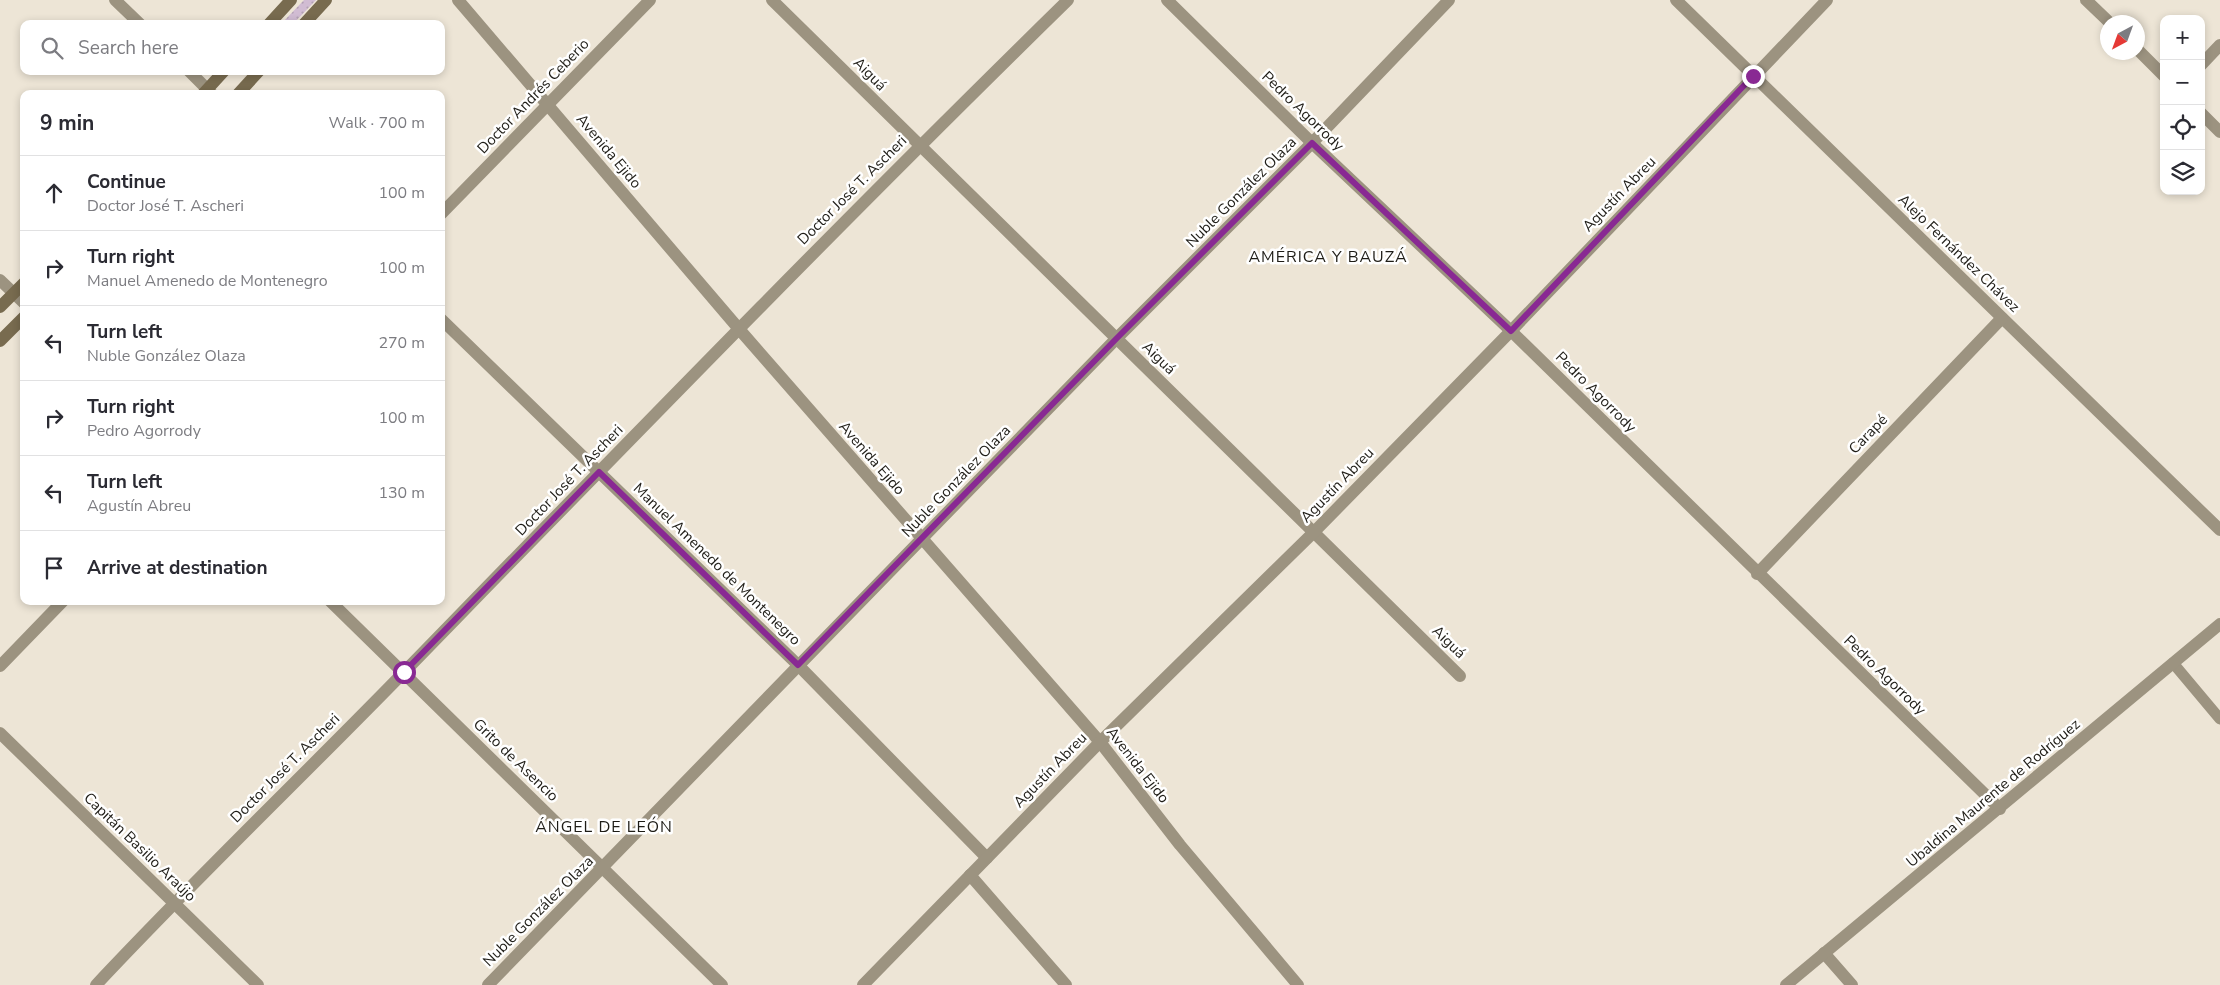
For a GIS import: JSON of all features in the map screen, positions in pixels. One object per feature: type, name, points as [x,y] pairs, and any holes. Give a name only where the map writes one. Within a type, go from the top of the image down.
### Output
[{"type":"main road","points":[[273,20],[291,0]]},
{"type":"main road","points":[[308,20],[326,0]]},
{"type":"main road","points":[[210,90],[221,75]]},
{"type":"main road","points":[[242,90],[256,75]]},
{"type":"main road","points":[[0,307],[20,287]]},
{"type":"main road","points":[[0,342],[20,321]]},
{"type":"street","points":[[115,0],[136,20]]},
{"type":"street","name":"Avenida Ejido","points":[[458,0],[739,329],[1100,742],[1180,845],[1298,985]]},
{"type":"street","name":"Doctor Andrés Ceberio","points":[[445,210],[650,0]]},
{"type":"street","name":"Aiguá","points":[[772,0],[1460,676]]},
{"type":"street","name":"Doctor José T. Ascheri","points":[[96,985],[174,902],[404,672],[919,145],[1068,0]]},
{"type":"street","name":"Pedro Agorrody","points":[[1167,0],[1312,143],[1511,331],[1757,574],[2000,809]]},
{"type":"street","name":"Nuble González Olaza","points":[[488,985],[1116,339],[1312,143],[1449,0]]},
{"type":"street","name":"Alejo Fernández Chávez","points":[[1676,0],[2220,530]]},
{"type":"street","name":"Agustín Abreu","points":[[862,985],[1100,742],[1314,532],[1511,331],[1827,0]]},
{"type":"street","points":[[2086,0],[2102,15]]},
{"type":"street","points":[[2205,62],[2220,45]]},
{"type":"street","points":[[2145,57],[2160,72]]},
{"type":"street","points":[[193,75],[206,90]]},
{"type":"street","points":[[2205,117],[2220,132]]},
{"type":"street","points":[[0,280],[20,299]]},
{"type":"street","name":"Carapé","points":[[1757,574],[2002,318]]},
{"type":"street","name":"Manuel Amenedo de Montenegro","points":[[445,323],[798,665],[987,858]]},
{"type":"street","points":[[0,666],[60,605]]},
{"type":"street","name":"Grito de Asencio","points":[[334,605],[722,985]]},
{"type":"street","name":"Ubaldina Maurente de Rodríguez","points":[[1786,985],[2000,809],[2220,624]]},
{"type":"street","name":"Capitán Basilio Araújo","points":[[0,733],[258,985]]},
{"type":"street","points":[[970,875],[1066,985]]},
{"type":"street","points":[[1824,953],[1852,985]]},
{"type":"lane","points":[[2173,663],[2220,719]]},
{"type":"shaded area","points":[[304,0],[316,0],[297,20],[285,20]]},
{"type":"district","name":"AMÉRICA Y BAUZÁ","points":[[1328,257]]},
{"type":"district","name":"ÁNGEL DE LEÓN","points":[[604,827]]},
{"type":"route","points":[[404,672],[599,472],[798,665],[1116,339],[1312,143],[1511,331],[1753,76]]}]
